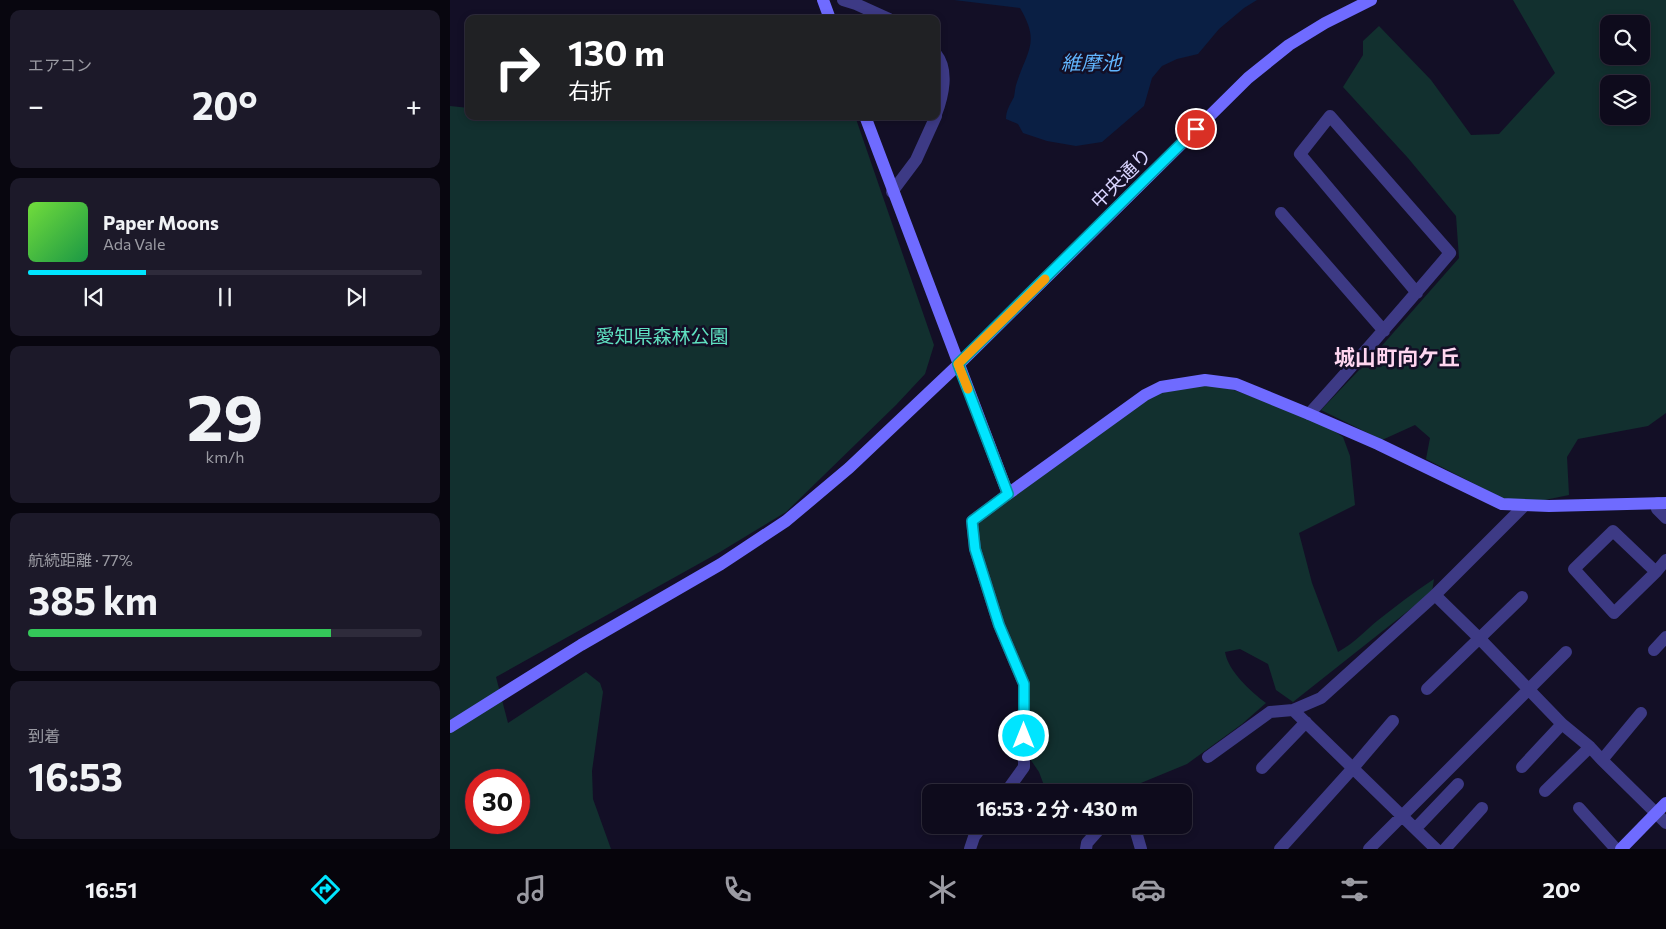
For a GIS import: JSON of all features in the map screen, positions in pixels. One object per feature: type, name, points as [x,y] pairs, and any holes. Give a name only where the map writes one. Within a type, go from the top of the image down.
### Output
[{"type":"street","points":[[823,0],[829,15]]},
{"type":"street","points":[[843,0],[880,15]]},
{"type":"street","name":"中央通り","points":[[450,727],[581,645],[720,564],[786,521],[848,468],[958,364],[1248,78],[1289,45],[1325,23],[1371,0]]},
{"type":"street","points":[[940,59],[942,61],[943,82],[940,103]]},
{"type":"street","points":[[1309,414],[1384,331],[1417,292],[1450,253],[1330,116],[1300,154],[1417,292]]},
{"type":"street","points":[[866,120],[892,192],[1008,494]]},
{"type":"street","points":[[892,192],[916,160],[934,120]]},
{"type":"street","points":[[1281,213],[1384,331]]},
{"type":"street","points":[[1012,784],[1024,768],[1024,684],[999,625],[975,549],[972,521],[1145,395],[1161,387],[1204,380],[1236,384],[1378,444],[1502,504],[1549,506],[1662,503]]},
{"type":"street","points":[[1662,503],[1657,508],[1666,518]]},
{"type":"street","points":[[1208,757],[1270,712],[1293,710],[1321,698],[1435,595],[1524,506]]},
{"type":"street","points":[[1661,572],[1613,531],[1574,570],[1614,613],[1661,572],[1666,560]]},
{"type":"street","points":[[1435,595],[1480,638],[1562,724],[1590,747],[1666,823]]},
{"type":"street","points":[[1427,689],[1522,597]]},
{"type":"street","points":[[1654,650],[1666,637]]},
{"type":"street","points":[[1369,849],[1566,652]]},
{"type":"street","points":[[1293,710],[1436,849]]},
{"type":"street","points":[[1602,760],[1641,713]]},
{"type":"street","points":[[1280,849],[1394,721]]},
{"type":"street","points":[[1262,768],[1306,722]]},
{"type":"street","points":[[1522,767],[1562,724]]},
{"type":"street","points":[[1545,792],[1590,747]]},
{"type":"street","points":[[1416,828],[1458,784]]},
{"type":"street","points":[[1621,849],[1666,803]]},
{"type":"street","points":[[1445,849],[1482,808]]},
{"type":"street","points":[[1579,808],[1616,849]]},
{"type":"street","points":[[970,849],[976,834]]},
{"type":"street","points":[[1086,849],[1087,843],[1095,834]]},
{"type":"street","points":[[1137,834],[1141,849]]},
{"type":"green space","points":[[1513,0],[1666,0],[1666,413],[1648,426],[1578,439],[1567,457],[1569,495],[1535,502],[1502,498],[1426,459],[1430,438],[1415,425],[1382,440],[1321,410],[1379,349],[1459,258],[1456,216],[1408,158],[1343,87],[1363,55],[1363,41],[1379,26],[1431,80],[1471,135],[1499,134],[1555,73]]},
{"type":"green space","name":"愛知県森林公園","points":[[450,106],[465,108],[465,120],[856,120],[934,345],[925,374],[896,405],[786,512],[720,552],[496,677],[508,723],[586,672],[600,683],[603,692],[592,771],[593,799],[611,849],[450,849]]},
{"type":"green space","points":[[1204,384],[1234,390],[1322,423],[1343,437],[1350,456],[1355,505],[1299,533],[1312,583],[1338,652],[1434,579],[1432,592],[1293,702],[1276,690],[1268,664],[1240,649],[1225,652],[1235,674],[1266,703],[1242,724],[1187,764],[1138,784],[1044,784],[1039,772],[1026,753],[1025,683],[977,548],[974,522],[1146,396]]},
{"type":"water","name":"維摩池","points":[[954,0],[1257,0],[1244,8],[1219,29],[1198,54],[1177,59],[1162,66],[1152,78],[1144,106],[1102,142],[1076,146],[1047,141],[1023,133],[1018,124],[1006,119],[1007,110],[1014,97],[1016,84],[1028,53],[1031,38],[1030,29],[1020,8]]},
{"type":"slow traffic","points":[[968,389],[958,364],[1045,279]]},
{"type":"district","name":"城山町向ケ丘","points":[[1397,358]]},
{"type":"route","points":[[1024,736],[1024,684],[999,625],[975,549],[972,521],[1008,494],[958,364],[1092,234],[1196,129]]}]
